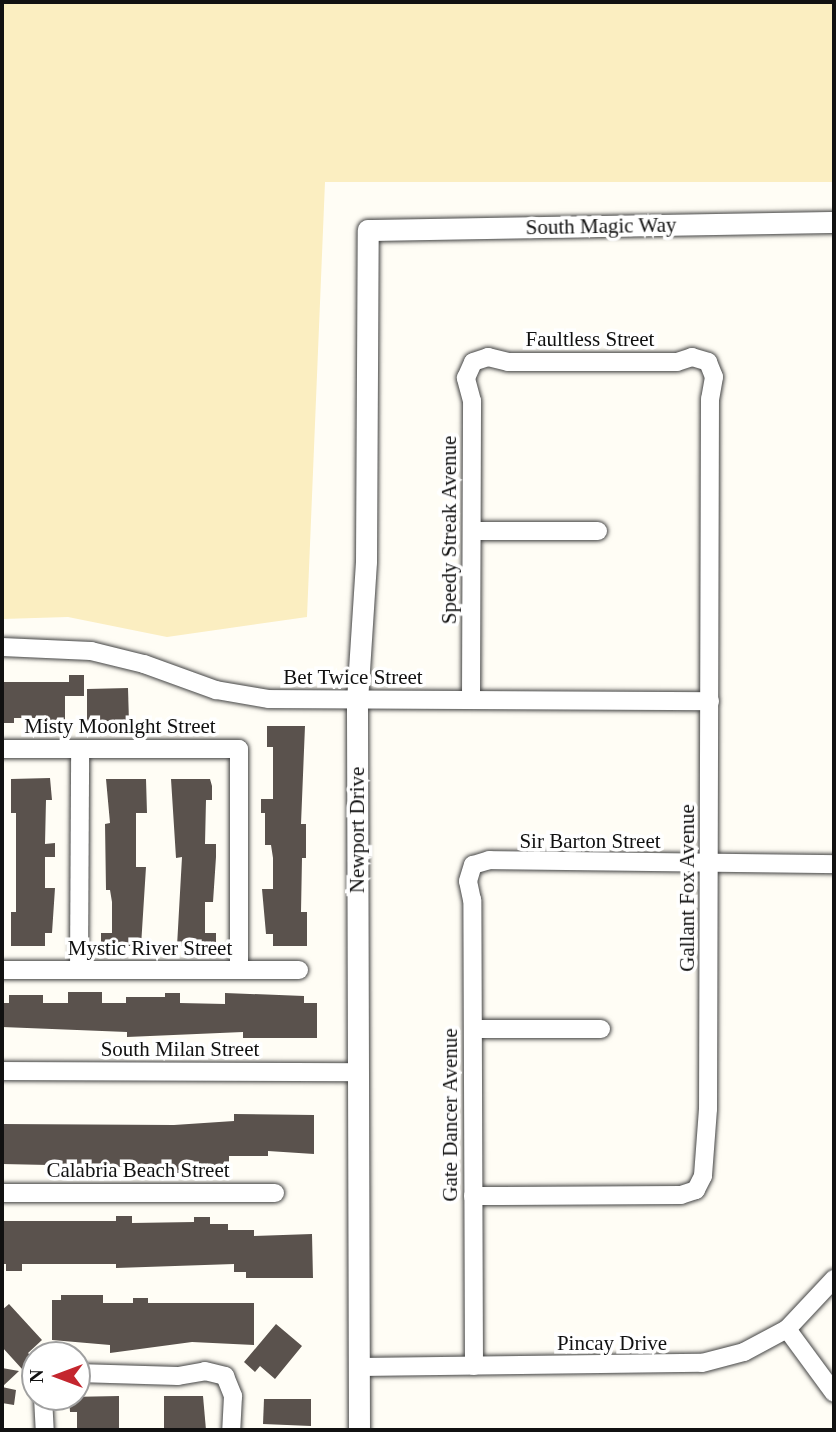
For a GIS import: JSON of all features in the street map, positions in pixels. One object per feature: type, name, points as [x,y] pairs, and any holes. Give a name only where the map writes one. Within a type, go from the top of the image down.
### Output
[{"type":"street","name":"South Magic Way","points":[[368,230],[834,222]]},
{"type":"street","name":"Newport Drive","points":[[359,1430],[357,701],[366,561],[368,230]]},
{"type":"street","name":"Faultless Street","points":[[473,362],[488,357],[508,362],[677,362],[692,358],[708,362]]},
{"type":"street","name":"Speedy Streak Avenue","points":[[471,699],[472,401],[466,378],[473,362]]},
{"type":"street","name":"Gallant Fox Avenue","points":[[473,1196],[681,1195],[696,1190],[703,1176],[708,1109],[710,399],[714,377],[708,362]]},
{"type":"street","points":[[472,531],[598,531]]},
{"type":"street","name":"Bet Twice Street","points":[[2,647],[91,651],[144,664],[216,690],[269,699],[710,701]]},
{"type":"street","name":"Misty Moonlght Street","points":[[2,749],[239,749],[239,970]]},
{"type":"street","points":[[79,970],[80,749]]},
{"type":"street","name":"Sir Barton Street","points":[[473,865],[489,860],[709,865],[834,864]]},
{"type":"street","name":"Gate Dancer Avenue","points":[[473,865],[468,881],[473,1029],[474,1366]]},
{"type":"street","name":"Mystic River Street","points":[[2,970],[299,970]]},
{"type":"street","points":[[473,1029],[601,1030]]},
{"type":"street","name":"South Milan Street","points":[[2,1071],[359,1072]]},
{"type":"street","name":"Calabria Beach Street","points":[[2,1193],[275,1193]]},
{"type":"street","name":"Pincay Drive","points":[[360,1367],[702,1363],[744,1352],[787,1329],[834,1279]]},
{"type":"street","points":[[787,1329],[834,1393]]},
{"type":"street","points":[[91,1373],[178,1376],[205,1371],[225,1376],[233,1396],[231,1430]]},
{"type":"street","points":[[44,1411],[45,1430]]},
{"type":"sand","points":[[2,2],[834,2],[834,182],[325,182],[307,617],[167,637],[68,617],[2,619]]},
{"type":"building","points":[[69,675],[84,675],[84,696],[65,696],[65,723],[43,723],[43,718],[14,718],[14,723],[2,723],[2,682],[69,682]]},
{"type":"building","points":[[128,688],[129,723],[87,723],[87,689]]},
{"type":"building","points":[[267,726],[305,726],[301,824],[306,824],[306,858],[302,858],[301,912],[307,912],[307,946],[273,946],[273,934],[266,934],[262,889],[273,889],[271,845],[265,845],[265,813],[261,813],[261,799],[273,799],[273,747],[267,747]]},
{"type":"building","points":[[50,778],[52,800],[46,800],[45,844],[55,843],[55,857],[45,857],[45,888],[55,888],[52,933],[45,933],[45,946],[11,946],[11,912],[16,912],[16,813],[11,813],[11,779]]},
{"type":"building","points":[[106,779],[146,779],[147,813],[136,813],[136,867],[146,867],[141,946],[101,946],[101,933],[112,933],[112,902],[110,890],[106,890],[105,824],[110,823]]},
{"type":"building","points":[[171,779],[210,779],[212,786],[212,800],[206,800],[205,844],[216,844],[216,857],[213,902],[205,902],[205,933],[216,933],[216,946],[177,946],[182,857],[176,858]]},
{"type":"building","points":[[68,992],[102,992],[102,1003],[126,1003],[126,997],[165,997],[165,993],[180,993],[180,1003],[225,1004],[225,993],[304,996],[304,1003],[317,1003],[317,1038],[243,1038],[243,1032],[127,1037],[127,1032],[2,1027],[2,1003],[9,1003],[9,995],[43,995],[43,1003],[68,1003]]},
{"type":"building","points":[[234,1114],[314,1115],[314,1154],[268,1151],[268,1156],[229,1156],[229,1166],[190,1173],[173,1173],[173,1166],[111,1167],[111,1172],[95,1172],[95,1166],[2,1164],[2,1124],[174,1125],[234,1121]]},
{"type":"building","points":[[116,1216],[132,1216],[132,1223],[194,1222],[194,1217],[210,1217],[210,1224],[228,1224],[228,1230],[254,1230],[254,1236],[312,1234],[313,1278],[246,1278],[246,1272],[234,1272],[234,1264],[116,1268],[116,1264],[22,1264],[22,1271],[6,1271],[6,1264],[2,1264],[2,1221],[116,1221]]},
{"type":"building","points":[[61,1295],[103,1295],[103,1303],[133,1303],[133,1298],[148,1298],[148,1303],[254,1303],[254,1345],[192,1342],[110,1353],[110,1345],[91,1343],[91,1341],[52,1340],[52,1300],[61,1300]]},
{"type":"building","points":[[9,1304],[42,1340],[21,1341],[21,1368],[2,1347],[2,1310]]},
{"type":"building","points":[[276,1324],[302,1346],[275,1379],[260,1366],[255,1372],[244,1362]]},
{"type":"building","points":[[2,1368],[19,1371],[2,1387]]},
{"type":"building","points":[[2,1387],[16,1390],[14,1405],[2,1403]]},
{"type":"building","points":[[119,1396],[119,1430],[77,1430],[77,1412],[70,1411],[91,1411],[91,1397]]},
{"type":"building","points":[[164,1396],[203,1396],[206,1430],[164,1430]]},
{"type":"building","points":[[264,1399],[311,1399],[311,1426],[263,1424]]}]
